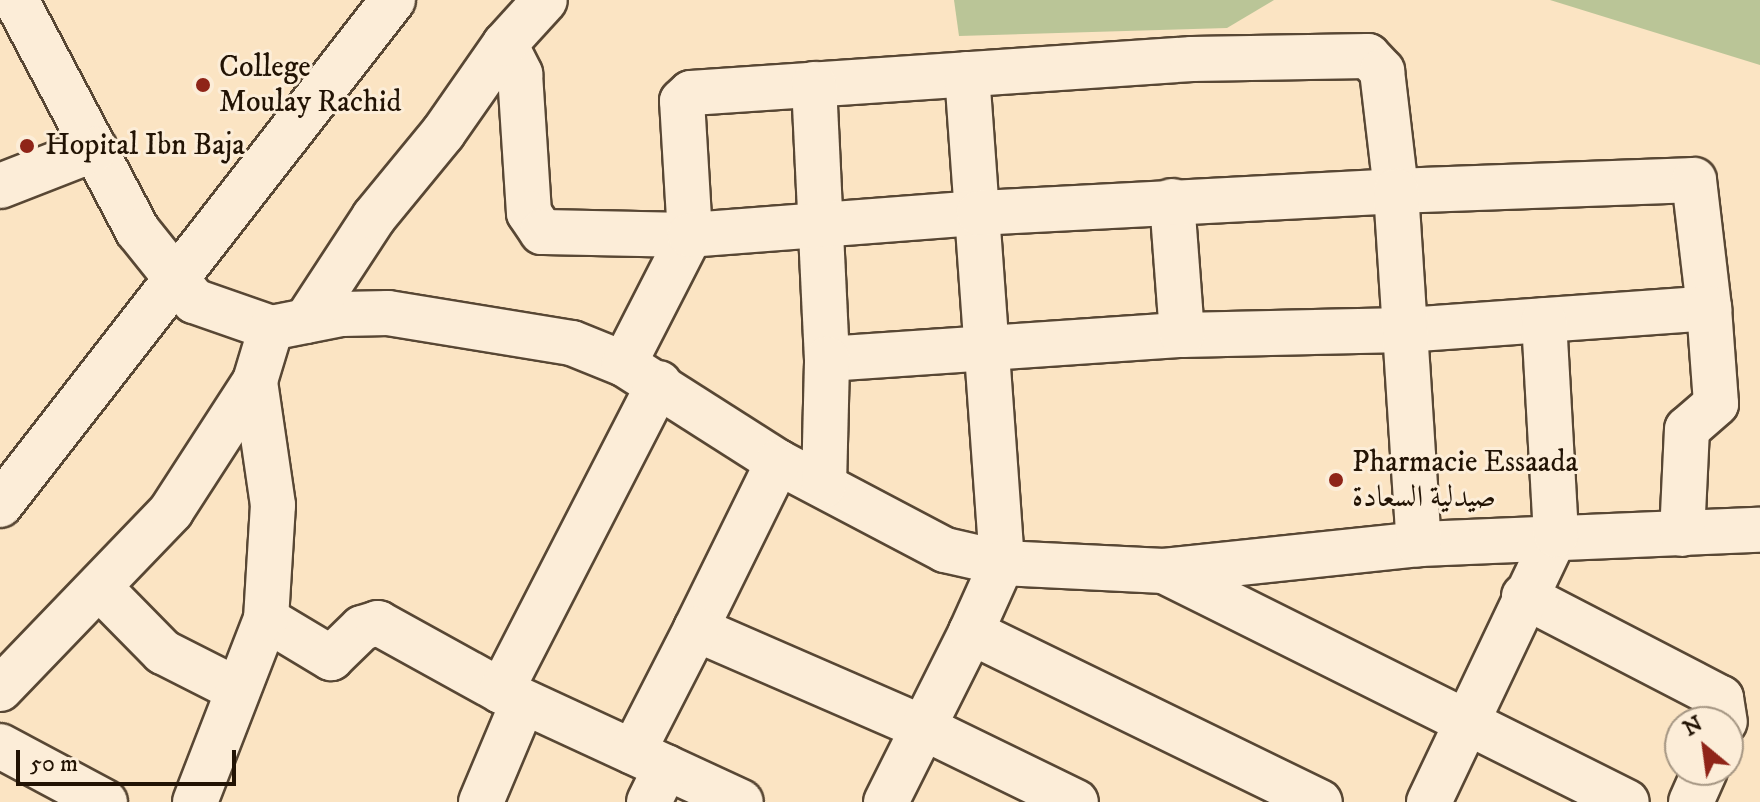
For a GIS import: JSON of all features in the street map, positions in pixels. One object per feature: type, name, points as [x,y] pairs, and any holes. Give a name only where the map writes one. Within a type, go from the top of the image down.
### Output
[{"type":"street","points":[[16,0],[138,231],[173,280],[194,301],[289,324],[342,314],[433,317],[542,335],[642,374],[778,462],[945,550],[1002,563],[1164,571],[1419,544],[1556,535],[1760,530]]},
{"type":"street","points":[[0,505],[393,0]]},
{"type":"street","points":[[0,689],[171,511],[289,324],[443,133],[505,44],[545,0]]},
{"type":"street","points":[[505,44],[520,74],[529,213],[542,232],[690,235],[818,223],[1172,201],[1691,178],[1699,187],[1716,404],[1687,429],[1682,534]]},
{"type":"street","points":[[481,802],[512,696],[642,374],[690,235],[684,98],[814,84],[1192,59],[1368,56],[1382,71],[1396,191],[1419,544]]},
{"type":"street","points":[[886,802],[1002,563],[991,348],[967,74]]},
{"type":"street","points":[[814,84],[818,223],[827,359],[824,485]]},
{"type":"street","points":[[0,186],[95,149]]},
{"type":"street","points":[[1172,201],[1182,335]]},
{"type":"street","points":[[827,359],[1182,335],[1405,330],[1709,308]]},
{"type":"street","points":[[1429,802],[1524,596],[1556,535],[1544,320]]},
{"type":"street","points":[[195,802],[266,619],[273,505],[255,381]]},
{"type":"street","points":[[649,773],[696,629],[778,462]]},
{"type":"street","points":[[1164,571],[1627,802]]},
{"type":"street","points":[[100,588],[163,652],[238,690]]},
{"type":"street","points":[[1524,596],[1721,698],[1722,706]]},
{"type":"street","points":[[266,619],[331,658],[362,628],[378,623],[649,773],[741,802]]},
{"type":"street","points":[[696,629],[924,728],[1076,802]]},
{"type":"street","points":[[971,632],[1320,802]]},
{"type":"street","points":[[0,746],[105,802]]},
{"type":"green space","points":[[954,0],[1274,0],[1227,28],[959,36]]},
{"type":"green space","points":[[1550,0],[1760,0],[1760,65]]},
{"type":"place","name":"College Moulay Rachid","points":[[203,85]]},
{"type":"place","name":"Hopital Ibn Baja","points":[[27,146]]},
{"type":"place","name":"Pharmacie Essaada صيدلية السعادة","points":[[1336,480]]}]
